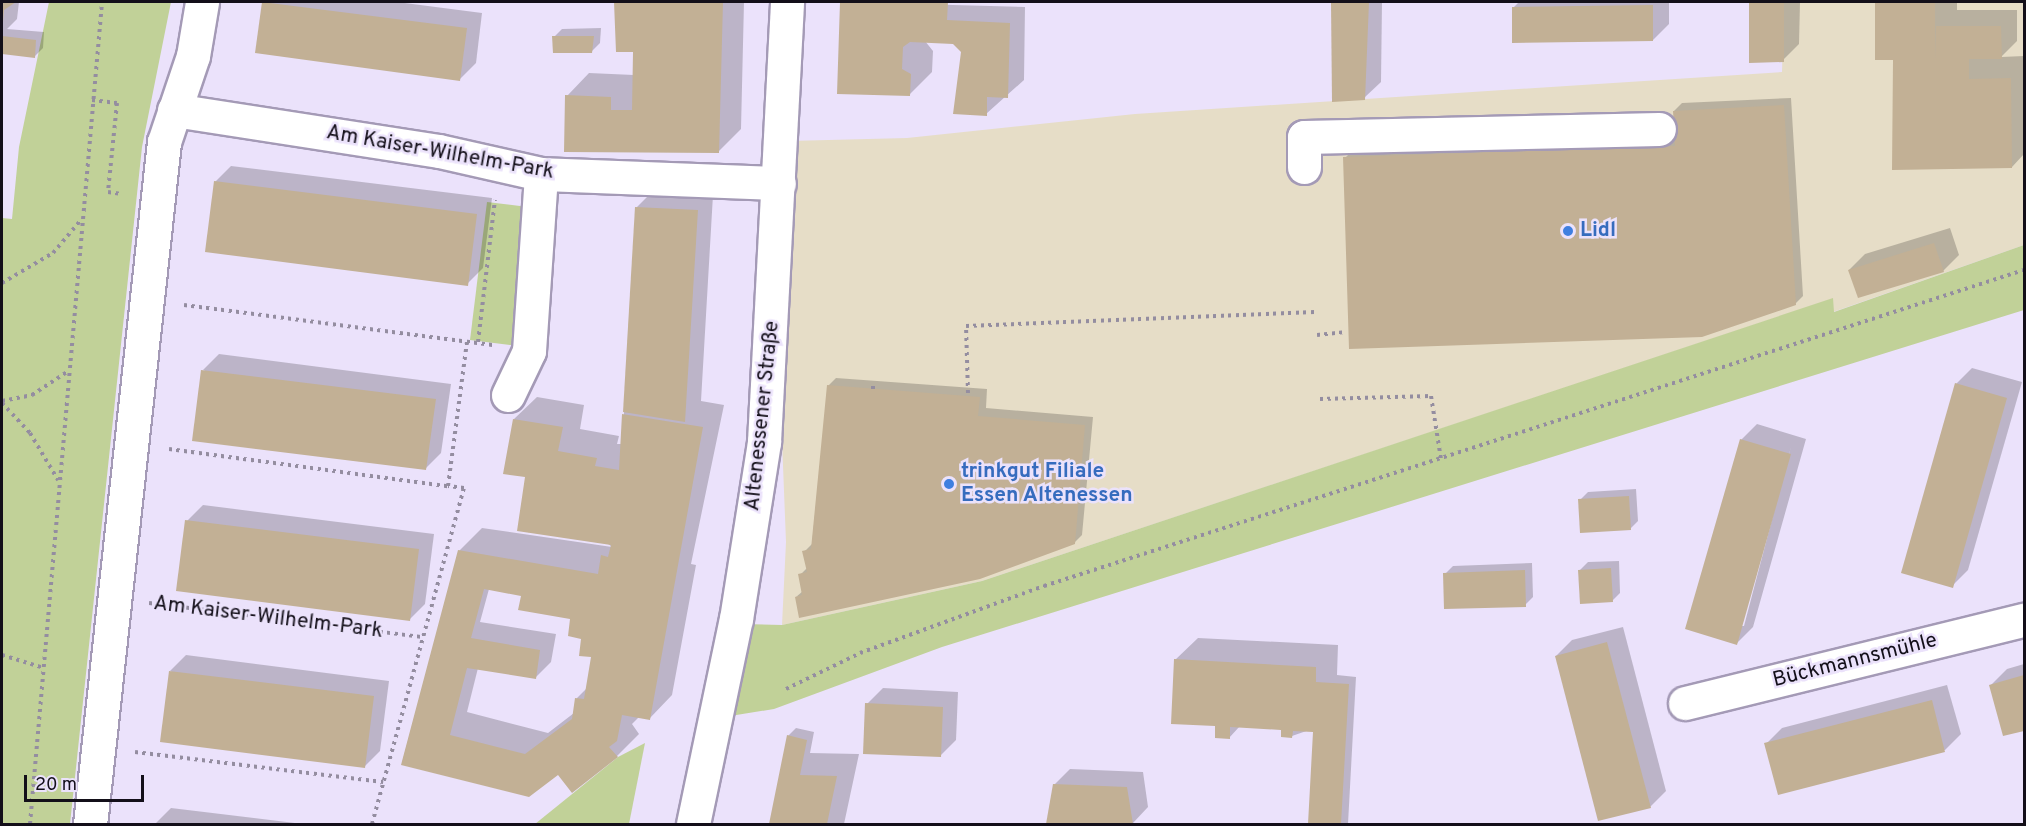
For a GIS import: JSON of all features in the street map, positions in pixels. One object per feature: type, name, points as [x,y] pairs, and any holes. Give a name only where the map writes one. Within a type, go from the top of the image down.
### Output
[{"type":"street","points":[[90,825],[145,300],[164,142],[192,56],[202,2]]},
{"type":"street","name":"Altenessener Straße","points":[[693,825],[736,619],[764,442],[787,2]]},
{"type":"street","name":"Am Kaiser-Wilhelm-Park","points":[[174,110],[439,151],[500,167],[541,174],[779,183]]},
{"type":"street","points":[[1305,167],[1304,137],[1659,129]]},
{"type":"street","points":[[508,395],[529,351],[541,174]]},
{"type":"street","name":"Bückmannsmühle","points":[[1685,703],[2025,620]]},
{"type":"path","points":[[30,825],[41,667],[80,221],[102,2]]},
{"type":"path","points":[[477,342],[500,167]]},
{"type":"path","points":[[2,283],[53,253],[80,221]]},
{"type":"path","points":[[786,689],[860,653],[1044,586],[2025,270]]},
{"type":"path","points":[[145,300],[477,342],[529,351]]},
{"type":"path","points":[[968,393],[966,326],[1315,312]]},
{"type":"path","points":[[1317,335],[1347,332]]},
{"type":"path","points":[[448,486],[467,341]]},
{"type":"path","points":[[58,480],[30,434],[2,402],[32,396],[68,372]]},
{"type":"path","points":[[1320,399],[1431,396],[1441,459]]},
{"type":"path","points":[[130,444],[464,488],[372,825]]},
{"type":"path","name":"Am Kaiser-Wilhelm-Park","points":[[113,598],[423,637]]},
{"type":"path","points":[[2,655],[41,667]]},
{"type":"path","points":[[99,747],[383,782]]},
{"type":"shaded area","points":[[1784,2],[2024,2],[2024,245],[1833,312],[1832,299],[982,581],[782,625],[786,542],[780,389],[789,141],[907,138],[1135,114],[1782,72]]},
{"type":"green space","points":[[49,2],[171,2],[142,147],[70,824],[2,824],[2,218],[12,219],[19,147]]},
{"type":"green space","points":[[487,202],[528,207],[518,346],[470,340]]},
{"type":"green space","points":[[2024,245],[2024,310],[942,647],[774,709],[724,717],[741,624],[782,625],[982,581],[1833,298],[1834,312]]},
{"type":"green space","points":[[645,743],[629,824],[535,824],[618,757]]},
{"type":"building","points":[[2,2],[16,2],[4,10],[3,22]]},
{"type":"building","points":[[262,2],[467,28],[460,81],[255,53]]},
{"type":"building","points":[[614,2],[723,2],[719,153],[564,152],[565,95],[611,97],[611,110],[632,110],[633,52],[616,52]]},
{"type":"building","points":[[840,2],[948,2],[947,20],[1010,23],[1008,98],[987,97],[987,116],[953,114],[961,52],[953,44],[910,42],[903,47],[902,69],[911,74],[910,96],[837,94]]},
{"type":"building","points":[[1331,2],[1369,2],[1365,100],[1332,102]]},
{"type":"building","points":[[1749,2],[1784,2],[1784,62],[1749,63]]},
{"type":"building","points":[[1875,2],[1935,2],[1935,59],[1936,26],[2001,26],[2002,59],[1969,59],[1969,79],[2011,78],[2012,168],[1892,170],[1893,60],[1875,60]]},
{"type":"building","points":[[1653,5],[1653,41],[1512,43],[1512,7]]},
{"type":"building","points":[[2,36],[36,40],[35,58],[2,54]]},
{"type":"building","points":[[552,36],[594,36],[592,53],[553,53]]},
{"type":"building","name":"Lidl","points":[[1784,105],[1796,305],[1702,337],[1349,349],[1343,157],[1675,146],[1673,111]]},
{"type":"building","points":[[214,181],[477,214],[468,286],[205,252]]},
{"type":"building","points":[[635,207],[698,210],[685,422],[623,412]]},
{"type":"building","points":[[1934,243],[1944,272],[1858,298],[1848,270]]},
{"type":"building","points":[[201,370],[436,399],[426,470],[192,441]]},
{"type":"building","points":[[1955,383],[2007,398],[1953,588],[1901,573]]},
{"type":"building","name":"trinkgut Filiale Essen Altenessen","points":[[827,385],[980,397],[978,416],[1085,425],[1075,544],[980,579],[799,618],[795,597],[802,595],[798,574],[807,572],[802,551],[811,549]]},
{"type":"building","points":[[622,414],[703,427],[650,720],[622,715],[617,741],[609,747],[618,757],[572,793],[558,775],[529,797],[401,765],[458,550],[598,574],[601,555],[608,557],[611,545],[517,531],[525,477],[503,474],[513,419],[563,427],[558,451],[597,458],[595,466],[619,470]],"holes":[[[484,589],[521,596],[518,610],[570,619],[568,636],[581,639],[579,656],[591,657],[584,699],[575,698],[572,719],[525,754],[450,735],[467,668],[536,679],[540,650],[471,638]]]},
{"type":"building","points":[[1740,439],[1791,454],[1737,645],[1685,629]]},
{"type":"building","points":[[1629,496],[1631,530],[1580,533],[1578,499]]},
{"type":"building","points":[[185,520],[419,549],[410,621],[176,591]]},
{"type":"building","points":[[1611,568],[1613,602],[1580,604],[1578,570]]},
{"type":"building","points":[[1525,570],[1526,607],[1444,609],[1443,573]]},
{"type":"building","points":[[1607,642],[1651,808],[1598,821],[1555,656]]},
{"type":"building","points":[[1174,659],[1316,667],[1316,682],[1349,684],[1341,824],[1308,824],[1313,732],[1293,731],[1292,738],[1281,737],[1281,730],[1230,727],[1230,739],[1215,738],[1215,726],[1171,724]]},
{"type":"building","points":[[169,671],[374,696],[365,768],[160,742]]},
{"type":"building","points":[[2024,675],[2024,731],[2003,736],[1989,685]]},
{"type":"building","points":[[1932,700],[1945,752],[1778,795],[1764,743]]},
{"type":"building","points":[[865,703],[943,707],[941,757],[863,754]]},
{"type":"building","points":[[787,735],[807,740],[800,775],[837,776],[827,824],[769,824]]},
{"type":"building","points":[[1053,784],[1127,787],[1133,824],[1046,824]]},
{"type":"place","name":"Lidl","points":[[1568,231]]},
{"type":"place","name":"trinkgut Filiale Essen Altenessen","points":[[949,484]]}]
